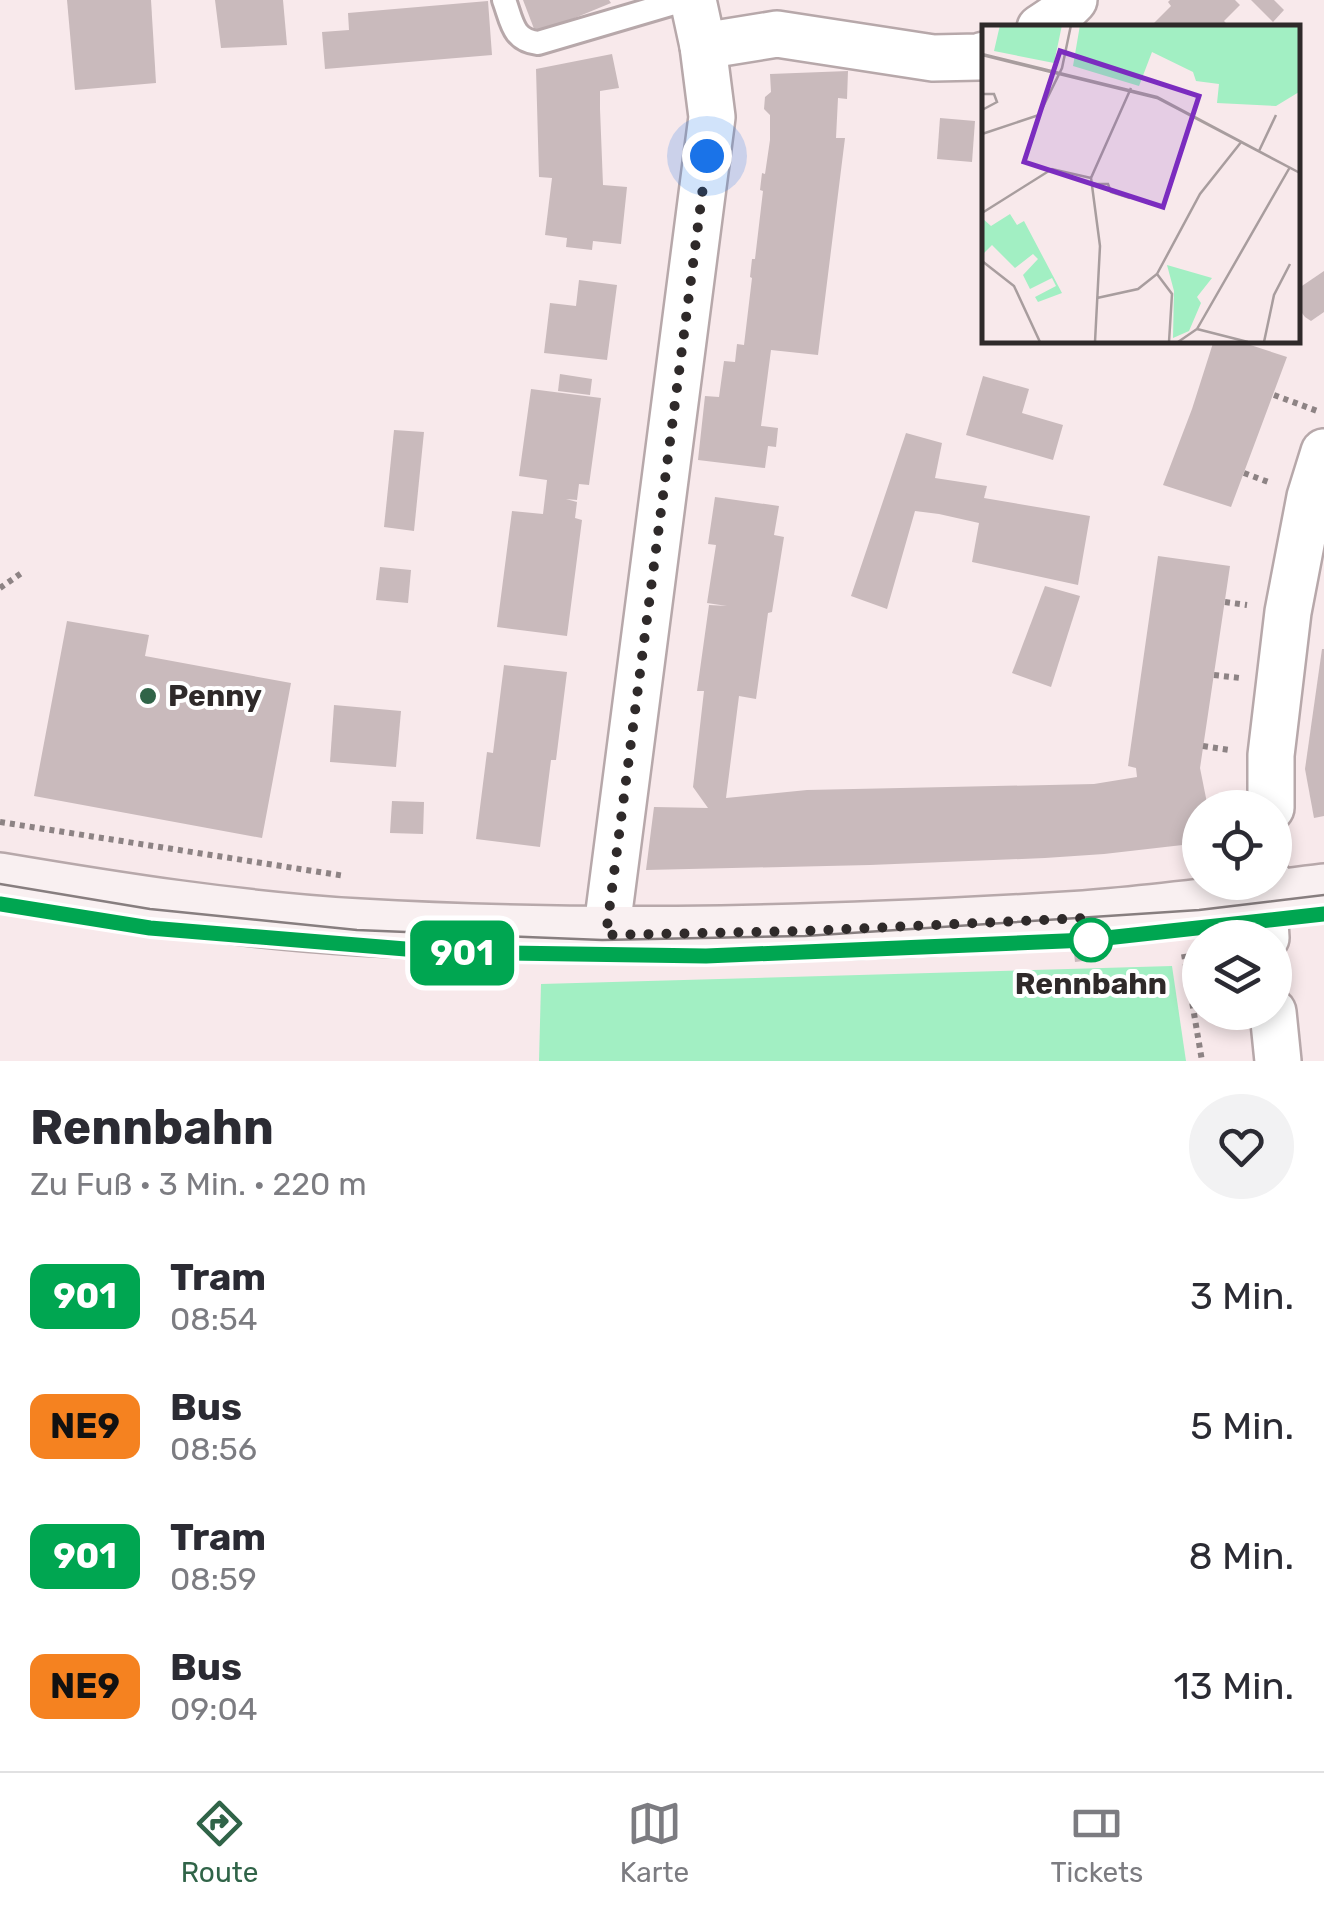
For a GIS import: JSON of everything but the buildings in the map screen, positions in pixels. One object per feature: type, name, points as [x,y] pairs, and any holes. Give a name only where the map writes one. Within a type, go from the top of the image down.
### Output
[{"type":"main road","points":[[0,881],[149,906],[357,927],[606,935],[805,931],[1086,918],[1268,906],[1324,892]]},
{"type":"street","points":[[606,935],[712,117],[693,0]]},
{"type":"street","points":[[1044,25],[1074,0]]},
{"type":"street","points":[[703,46],[778,34],[933,58],[982,55]]},
{"type":"street","points":[[1271,790],[1271,755],[1288,612],[1310,497],[1324,452]]},
{"type":"street","points":[[1275,1030],[1278,1061]]},
{"type":"lane","points":[[504,0],[518,36],[526,42],[538,43],[684,0]]},
{"type":"path","points":[[1274,395],[1324,413]]},
{"type":"path","points":[[0,588],[23,572]]},
{"type":"path","points":[[1197,1030],[1202,1061]]},
{"type":"green space","points":[[1172,966],[1186,1061],[539,1061],[541,984]]},
{"type":"tram line","points":[[0,884],[150,909],[357,930],[602,940],[805,936],[1199,910],[1324,895]]},
{"type":"tram line","points":[[0,904],[151,929],[442,953],[707,956],[1088,940],[1324,914]]},
{"type":"tram line","name":"901","points":[[0,904],[150,928],[442,952],[706,956],[1088,940],[1324,914]]},
{"type":"place","name":"Penny","points":[[148,696]]},
{"type":"place","name":"Rennbahn","points":[[1091,940]]},
{"type":"route","points":[[707,156],[606,935],[805,931],[1086,918],[1091,940]]}]
